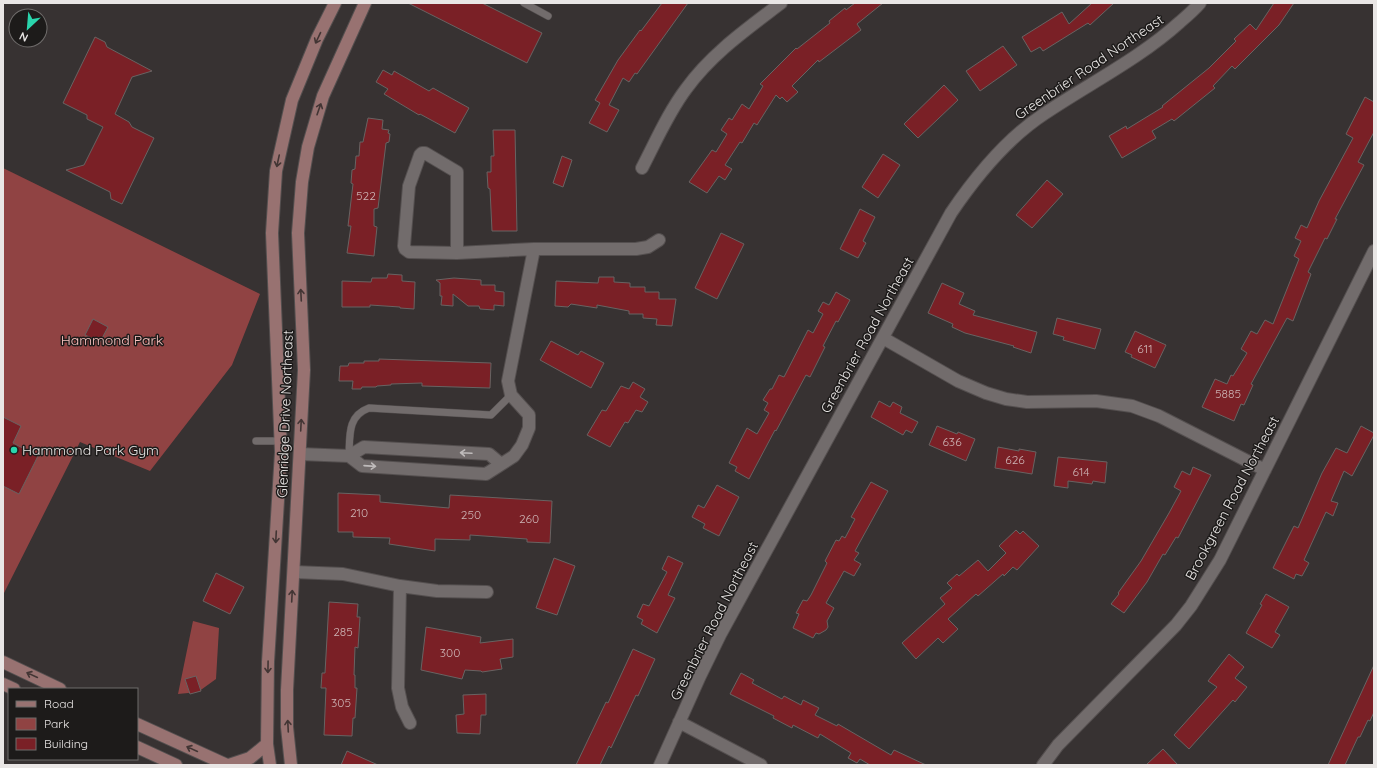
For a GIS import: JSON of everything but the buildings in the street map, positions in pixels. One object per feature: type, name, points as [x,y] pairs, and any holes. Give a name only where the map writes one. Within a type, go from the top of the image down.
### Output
[{"type":"main road","name":"Glenridge Drive Northeast","points":[[270,765],[267,744],[268,662],[281,452],[272,240],[276,171],[292,100],[317,39],[335,3]]},
{"type":"main road","name":"Glenridge Drive Northeast","points":[[291,765],[287,727],[287,690],[304,370],[298,233],[303,176],[308,147],[323,96],[365,3]]},
{"type":"main road","points":[[3,662],[58,688]]},
{"type":"main road","points":[[138,724],[228,765],[250,758],[267,744]]},
{"type":"main road","points":[[138,747],[176,765]]},
{"type":"street","points":[[642,168],[672,110],[704,66],[730,41],[780,3]]},
{"type":"street","name":"Greenbrier Road Northeast","points":[[660,765],[720,635],[951,213],[970,185],[992,159],[1016,135],[1043,114],[1140,54],[1164,37],[1200,3]]},
{"type":"street","points":[[456,253],[457,172],[425,153],[422,153],[409,186],[404,246],[405,250],[409,252],[456,253],[534,249],[636,249],[648,247],[659,240]]},
{"type":"street","points":[[349,456],[362,466],[486,474],[514,456],[522,445],[528,428],[529,415],[511,395],[508,381],[534,249]]},
{"type":"street","name":"Brookgreen Road Northeast","points":[[1043,765],[1058,745],[1176,625],[1191,606],[1220,560],[1374,251]]},
{"type":"street","points":[[883,338],[958,381],[986,393],[1006,399],[1027,402],[1096,401],[1132,406],[1159,416],[1265,470]]},
{"type":"street","points":[[300,454],[349,456],[364,447],[489,454],[501,464]]},
{"type":"street","points":[[294,572],[344,574],[400,586],[437,591],[486,592]]},
{"type":"street","points":[[400,586],[398,688],[402,707],[410,723]]},
{"type":"street","points":[[679,722],[761,765]]},
{"type":"lane","points":[[524,3],[548,16]]},
{"type":"lane","points":[[349,456],[351,426],[355,417],[361,411],[369,408],[491,415],[511,395]]},
{"type":"lane","points":[[256,441],[280,441]]},
{"type":"green space","name":"Hammond Park","points":[[3,168],[260,294],[232,365],[150,471],[80,442],[3,595]]},
{"type":"green space","points":[[193,621],[219,628],[216,679],[198,692],[178,694]]},
{"type":"place","name":"Hammond Park Gym","points":[[14,450]]}]
